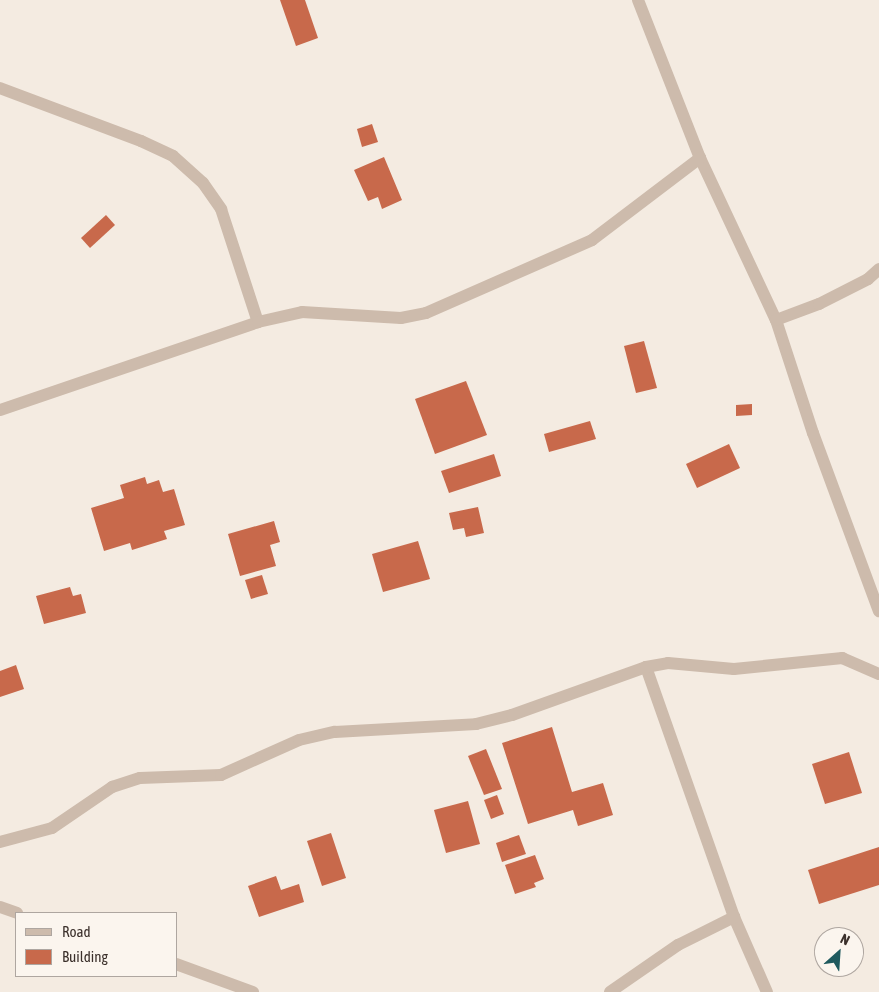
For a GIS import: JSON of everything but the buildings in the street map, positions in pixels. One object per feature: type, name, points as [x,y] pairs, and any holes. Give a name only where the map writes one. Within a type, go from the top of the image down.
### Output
[{"type":"street","points":[[638,0],[700,158],[776,320],[813,433],[879,611]]},
{"type":"street","points":[[0,88],[141,141],[173,156],[203,182],[221,209],[258,322]]},
{"type":"street","points":[[0,410],[258,322],[302,312],[401,318],[426,313],[592,240],[700,158]]},
{"type":"street","points":[[776,320],[819,304],[868,279],[879,269]]},
{"type":"street","points":[[0,842],[52,828],[112,787],[140,778],[221,775],[299,740],[335,732],[476,724],[512,715],[646,667],[668,663],[734,669],[842,658],[879,674]]},
{"type":"street","points":[[646,667],[734,917],[767,992]]},
{"type":"street","points":[[0,907],[15,912]]},
{"type":"street","points":[[610,992],[678,945],[734,917]]},
{"type":"street","points":[[178,965],[253,992]]}]
